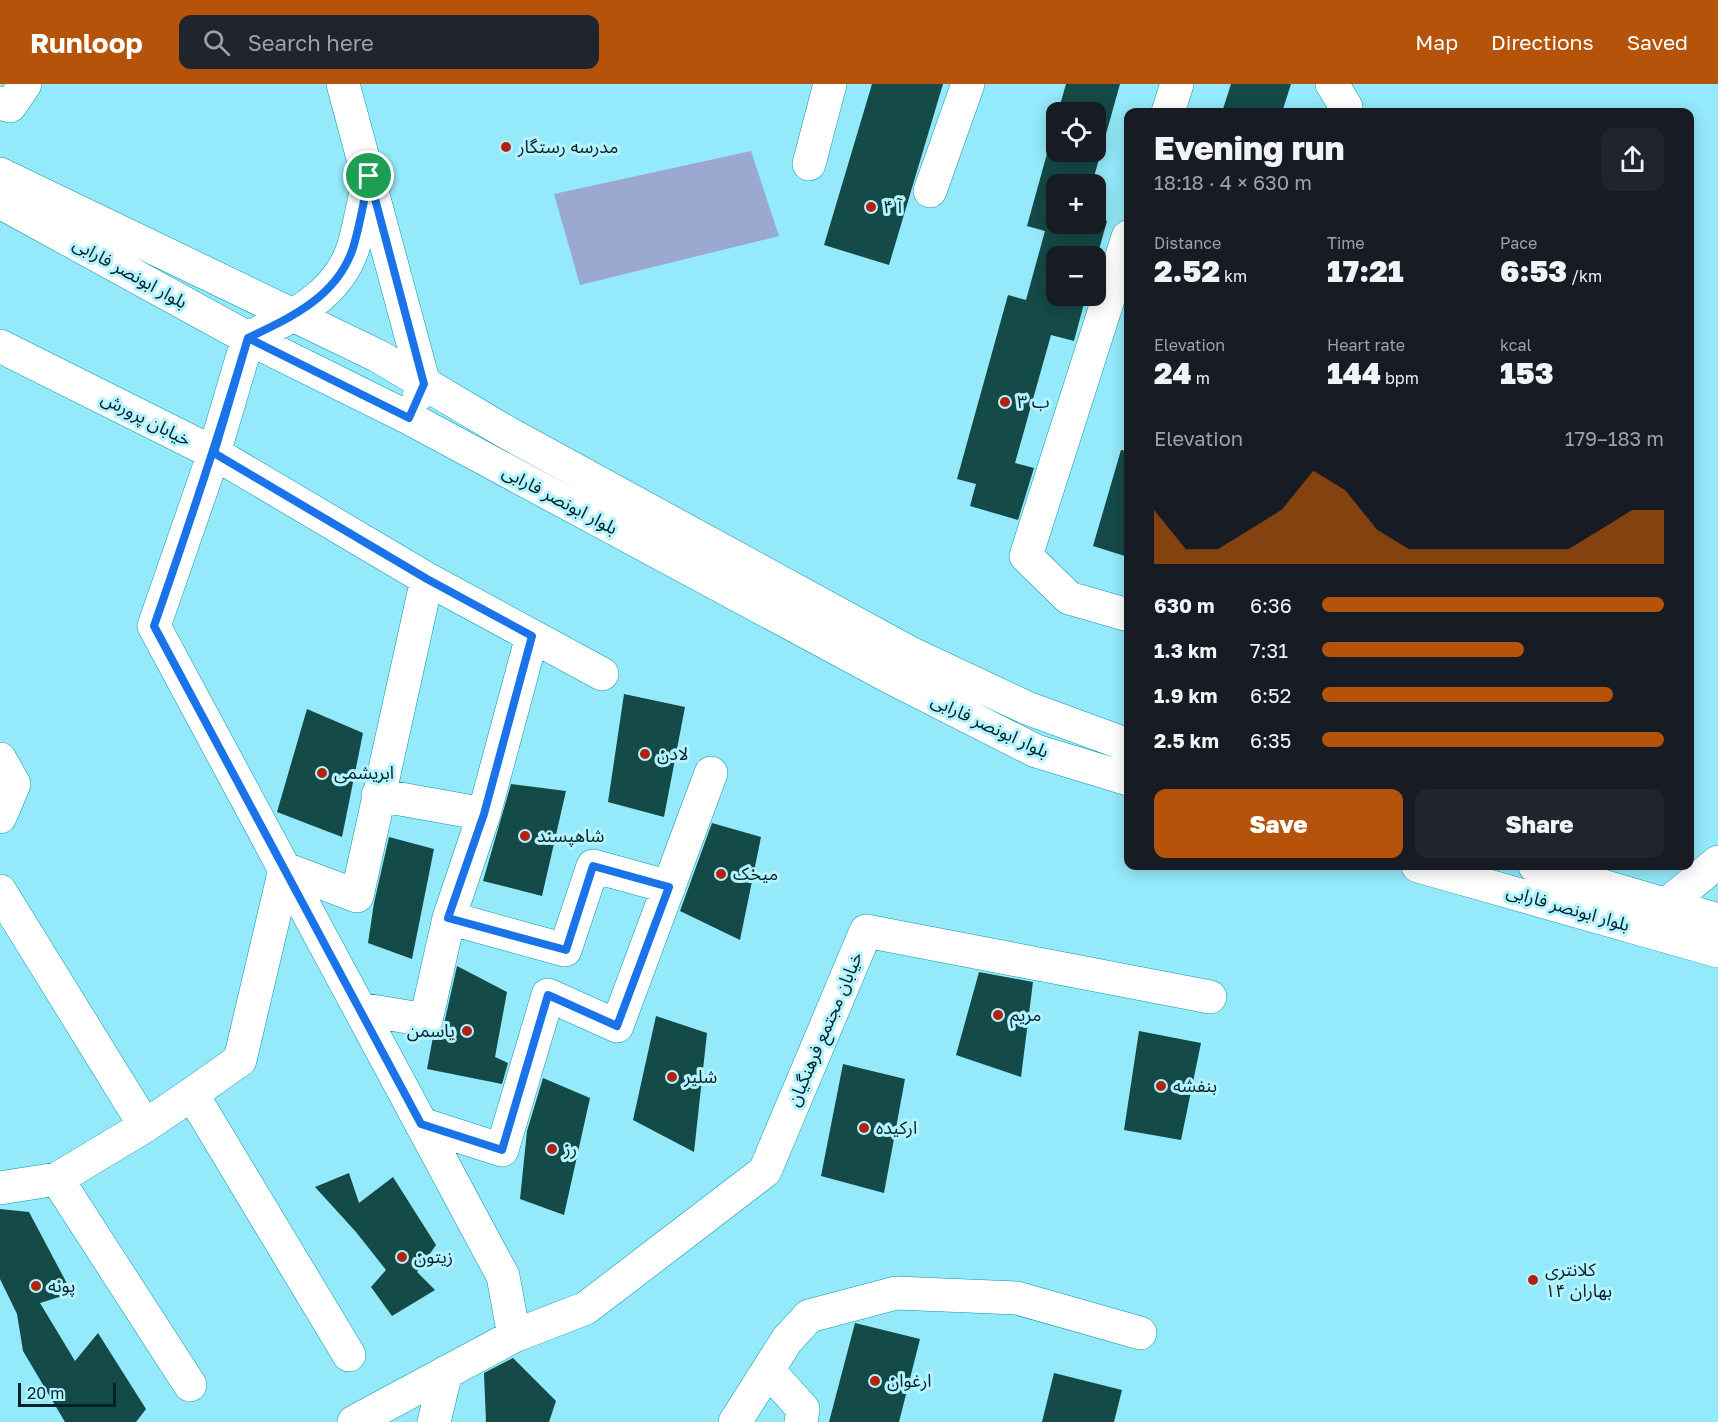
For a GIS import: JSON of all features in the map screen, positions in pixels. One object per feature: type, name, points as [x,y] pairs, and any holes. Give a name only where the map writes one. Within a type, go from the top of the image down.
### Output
[{"type":"street","points":[[343,84],[424,384],[409,418]]},
{"type":"street","points":[[809,164],[830,84]]},
{"type":"street","points":[[930,191],[968,84]]},
{"type":"street","points":[[1169,108],[1177,84]]},
{"type":"street","points":[[1332,84],[1346,108]]},
{"type":"street","name":"بلوار ابونصر فارابی","points":[[0,174],[378,356],[506,432],[910,652],[1027,708],[1124,744]]},
{"type":"street","points":[[369,176],[352,250],[335,281],[311,305],[248,338],[214,453],[154,626],[503,1276],[514,1336]]},
{"type":"street","name":"بلوار ابونصر فارابی","points":[[0,202],[248,338],[409,418],[890,677],[1036,751],[1124,778]]},
{"type":"street","points":[[1124,250],[1026,556],[1070,598],[1124,614]]},
{"type":"street","name":"خیابان پرورش","points":[[0,346],[214,453],[427,579],[602,674]]},
{"type":"street","points":[[285,869],[357,896],[427,579]]},
{"type":"street","points":[[360,1009],[426,1020],[448,918],[484,814],[532,636]]},
{"type":"street","points":[[0,759],[14,784],[0,816]]},
{"type":"street","points":[[421,1124],[502,1150],[548,995],[617,1026],[711,773]]},
{"type":"street","points":[[378,795],[484,814]]},
{"type":"street","points":[[1663,919],[1718,862]]},
{"type":"street","points":[[448,918],[566,950],[593,866],[669,887]]},
{"type":"street","points":[[0,1188],[57,1179],[146,1126],[240,1060],[285,869]]},
{"type":"street","name":"بلوار ابونصر فارابی","points":[[1436,870],[1663,919],[1718,920]]},
{"type":"street","name":"بلوار ابونصر فارابی","points":[[1545,870],[1663,919],[1718,951]]},
{"type":"street","points":[[0,891],[146,1126]]},
{"type":"street","name":"خیابان مجتمع فرهنگیان","points":[[354,1422],[514,1336],[586,1308],[765,1171],[866,931],[1210,997]]},
{"type":"street","points":[[192,1094],[349,1355]]},
{"type":"street","points":[[57,1179],[190,1384]]},
{"type":"street","points":[[735,1422],[787,1340],[809,1317],[896,1293],[1017,1298],[1140,1333]]},
{"type":"street","points":[[768,1370],[803,1408],[801,1422]]},
{"type":"street","points":[[434,1422],[446,1372]]},
{"type":"shaded area","points":[[751,151],[779,236],[580,285],[554,194]]},
{"type":"building","name":"آ ۴","points":[[872,84],[943,84],[889,265],[824,245]]},
{"type":"building","name":"ب ۳","points":[[1066,84],[1120,84],[1106,134],[1106,102],[1061,102]]},
{"type":"building","points":[[1231,84],[1291,84],[1283,108],[1223,108]]},
{"type":"building","name":"ب ۳","points":[[1046,157],[1046,162],[1098,162],[1095,174],[1046,174],[1046,234],[1103,234],[1100,246],[1046,246],[1046,306],[1083,306],[1074,341],[1051,335],[1015,463],[1034,468],[1018,520],[970,506],[976,484],[957,479],[1008,295],[1026,300],[1045,231],[1027,226]]},
{"type":"building","points":[[1121,450],[1124,450],[1124,556],[1093,546]]},
{"type":"building","name":"لادن","points":[[624,694],[685,707],[664,817],[608,802]]},
{"type":"building","name":"ابریشمی","points":[[307,709],[363,733],[342,837],[277,812]]},
{"type":"building","name":"شاهپسند","points":[[511,784],[566,791],[542,896],[483,881]]},
{"type":"building","name":"میخک","points":[[712,823],[761,837],[740,940],[680,911]]},
{"type":"building","points":[[389,837],[434,849],[412,959],[368,943],[374,903]]},
{"type":"building","name":"یاسمن","points":[[457,966],[507,992],[495,1057],[508,1063],[502,1084],[427,1069],[433,1037],[440,1032],[444,1024]]},
{"type":"building","name":"مریم","points":[[979,972],[1033,982],[1021,1077],[956,1055]]},
{"type":"building","name":"شلیر","points":[[656,1016],[707,1033],[694,1152],[633,1120]]},
{"type":"building","name":"بنفشه","points":[[1139,1031],[1201,1043],[1181,1140],[1124,1130]]},
{"type":"building","name":"ارکیده","points":[[843,1064],[905,1079],[884,1193],[821,1176]]},
{"type":"building","name":"رز","points":[[543,1078],[590,1098],[564,1215],[520,1199],[527,1131]]},
{"type":"building","name":"زیتون","points":[[349,1173],[359,1203],[393,1177],[436,1245],[417,1272],[435,1290],[392,1316],[371,1287],[386,1270],[356,1232],[315,1187]]},
{"type":"building","points":[[0,1209],[29,1212],[72,1293],[40,1303],[75,1361],[98,1333],[146,1409],[136,1422],[65,1422],[23,1351],[17,1314],[0,1279]]},
{"type":"building","name":"ارغوان","points":[[855,1323],[920,1339],[899,1422],[829,1422]]},
{"type":"building","points":[[513,1358],[556,1401],[549,1422],[486,1422],[484,1373]]},
{"type":"building","points":[[1054,1373],[1122,1390],[1114,1422],[1042,1422]]},
{"type":"place","name":"مدرسه رستگار","points":[[506,147]]},
{"type":"place","name":"آ ۴","points":[[871,207]]},
{"type":"place","name":"ب ۳","points":[[1005,402]]},
{"type":"place","name":"لادن","points":[[645,754]]},
{"type":"place","name":"ابریشمی","points":[[322,773]]},
{"type":"place","name":"شاهپسند","points":[[525,836]]},
{"type":"place","name":"میخک","points":[[721,874]]},
{"type":"place","name":"مریم","points":[[998,1015]]},
{"type":"place","name":"یاسمن","points":[[467,1031]]},
{"type":"place","name":"شلیر","points":[[672,1077]]},
{"type":"place","name":"بنفشه","points":[[1161,1086]]},
{"type":"place","name":"ارکیده","points":[[864,1128]]},
{"type":"place","name":"رز","points":[[552,1149]]},
{"type":"place","name":"زیتون","points":[[402,1257]]},
{"type":"place","name":"کلانتری ۱۴ بهاران","points":[[1533,1280]]},
{"type":"place","name":"پونه","points":[[36,1286]]},
{"type":"place","name":"ارغوان","points":[[875,1381]]},
{"type":"route","points":[[369,176],[352,250],[335,281],[311,305],[248,338],[214,453],[154,626],[421,1124],[502,1150],[548,995],[617,1026],[669,887],[593,866],[566,950],[448,918],[484,814],[532,636],[427,579],[214,453],[231,395],[248,338],[409,418],[424,384],[369,176]]}]
